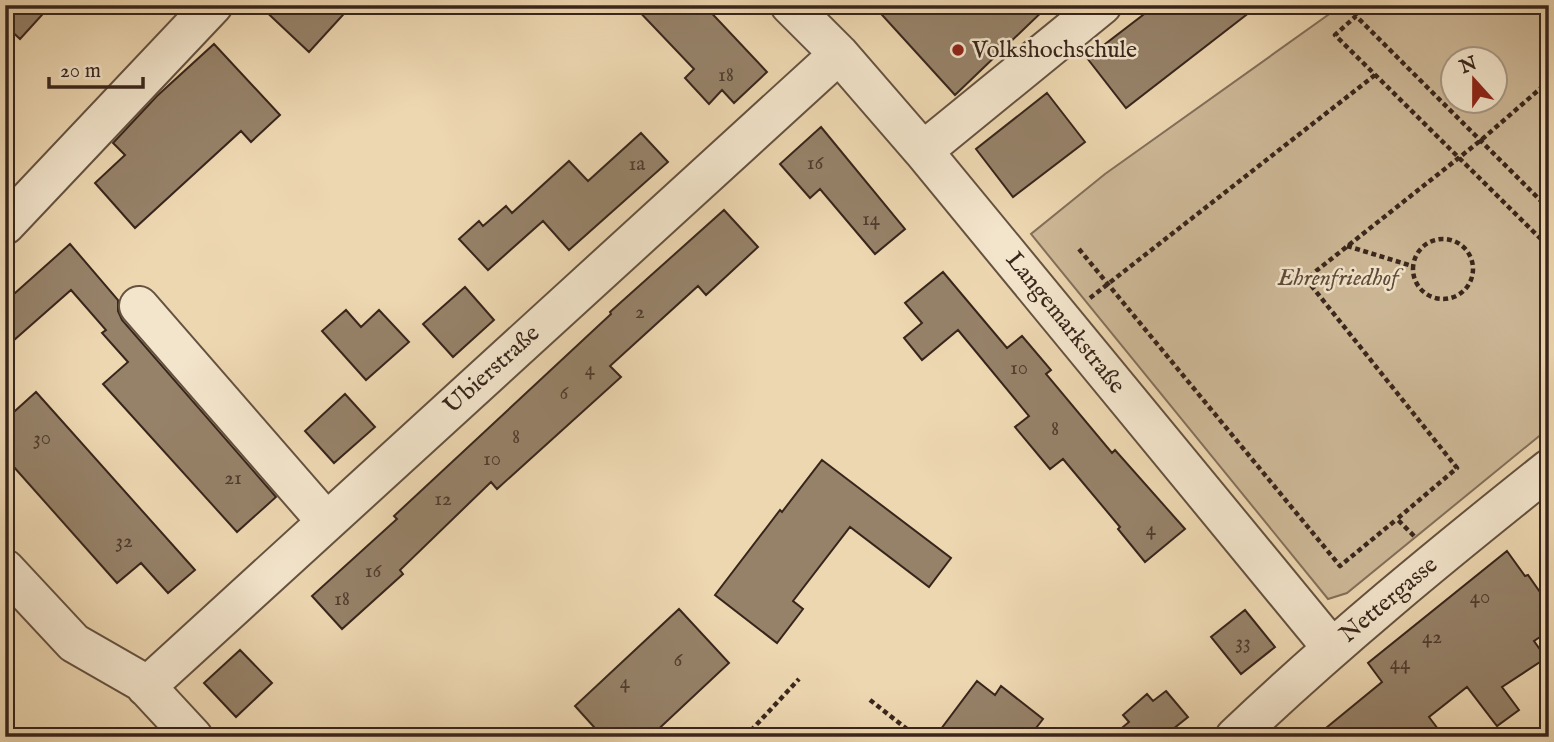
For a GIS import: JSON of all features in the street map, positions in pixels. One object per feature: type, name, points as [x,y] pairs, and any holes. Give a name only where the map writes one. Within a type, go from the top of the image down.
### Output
[{"type":"street","points":[[5,225],[214,5]]},
{"type":"street","name":"Langemarkstraße","points":[[790,5],[839,54],[923,151],[1332,648]]},
{"type":"street","points":[[923,151],[1089,10]]},
{"type":"street","name":"Ubierstraße","points":[[146,687],[839,54]]},
{"type":"street","points":[[139,306],[326,521]]},
{"type":"street","name":"Nettergasse","points":[[1235,737],[1332,648],[1435,560],[1549,469]]},
{"type":"street","points":[[5,569],[74,643],[142,682],[193,737]]},
{"type":"path","points":[[1549,209],[1356,16],[1335,36],[1549,247]]},
{"type":"path","points":[[1063,321],[1375,75]]},
{"type":"path","points":[[1079,248],[1340,566],[1457,468],[1306,279],[1480,141],[1549,82]]},
{"type":"path","points":[[1449,239],[1466,249],[1474,268],[1472,278],[1461,293],[1442,299],[1424,293],[1413,276],[1412,266],[1420,248],[1429,242],[1449,239]]},
{"type":"path","points":[[1347,246],[1412,266]]},
{"type":"path","points":[[1397,519],[1435,560]]},
{"type":"path","points":[[745,737],[799,679]]},
{"type":"path","points":[[870,700],[917,737]]},
{"type":"green space","name":"Ehrenfriedhof","points":[[1342,5],[1549,5],[1549,428],[1347,593],[1328,599],[1031,234],[1105,174]]},
{"type":"building","points":[[5,5],[51,5],[20,39],[5,25]]},
{"type":"building","points":[[259,5],[352,5],[309,52]]},
{"type":"building","points":[[633,5],[704,5],[767,72],[734,103],[722,90],[709,104],[685,78],[694,69]]},
{"type":"building","name":"Volkshochschule","points":[[873,5],[1049,5],[955,95]]},
{"type":"building","points":[[1156,5],[1259,5],[1126,108],[1087,58]]},
{"type":"building","points":[[214,44],[280,115],[251,142],[241,131],[135,228],[95,183],[125,155],[113,143],[157,96]]},
{"type":"building","points":[[1047,93],[1085,142],[1013,197],[976,149]]},
{"type":"building","points":[[821,127],[905,229],[875,254],[820,189],[810,198],[780,164]]},
{"type":"building","points":[[641,133],[668,162],[569,250],[543,221],[488,270],[459,239],[479,221],[483,226],[506,206],[512,213],[569,161],[588,181]]},
{"type":"building","points":[[724,210],[758,247],[706,295],[698,286],[610,366],[621,377],[497,489],[491,482],[400,570],[403,574],[342,629],[312,596],[397,519],[394,516],[611,314],[610,312]]},
{"type":"building","points":[[70,244],[118,300],[118,311],[122,320],[276,497],[237,532],[103,384],[128,362],[102,333],[106,330],[71,290],[5,348],[5,302]]},
{"type":"building","points":[[943,272],[1007,348],[1022,336],[1051,370],[1046,374],[1112,453],[1115,450],[1185,529],[1145,562],[1118,529],[1120,527],[1063,459],[1050,469],[1015,427],[1029,416],[958,330],[922,360],[904,338],[922,323],[905,303]]},
{"type":"building","points":[[465,287],[494,320],[453,357],[423,324]]},
{"type":"building","points":[[346,310],[361,327],[379,310],[409,342],[366,380],[322,331]]},
{"type":"building","points":[[36,392],[195,570],[168,593],[141,563],[117,583],[5,457],[5,420]]},
{"type":"building","points":[[345,394],[375,427],[334,463],[305,431]]},
{"type":"building","points":[[822,460],[951,558],[929,587],[850,527],[793,601],[803,609],[777,643],[715,595]]},
{"type":"building","points":[[1507,551],[1549,605],[1549,631],[1534,641],[1546,658],[1502,687],[1519,710],[1497,726],[1467,687],[1429,717],[1444,737],[1315,737],[1382,682],[1368,663]]},
{"type":"building","points":[[679,609],[729,663],[650,737],[603,737],[575,706]]},
{"type":"building","points":[[1245,610],[1275,647],[1241,674],[1211,637]]},
{"type":"building","points":[[240,650],[272,683],[236,717],[204,683]]},
{"type":"building","points":[[977,681],[995,695],[1001,686],[1043,719],[1029,737],[935,737]]},
{"type":"building","points":[[1166,691],[1188,717],[1163,737],[1111,737],[1129,722],[1123,715],[1147,694],[1153,701]]},
{"type":"place","name":"Volkshochschule","points":[[958,50]]}]
